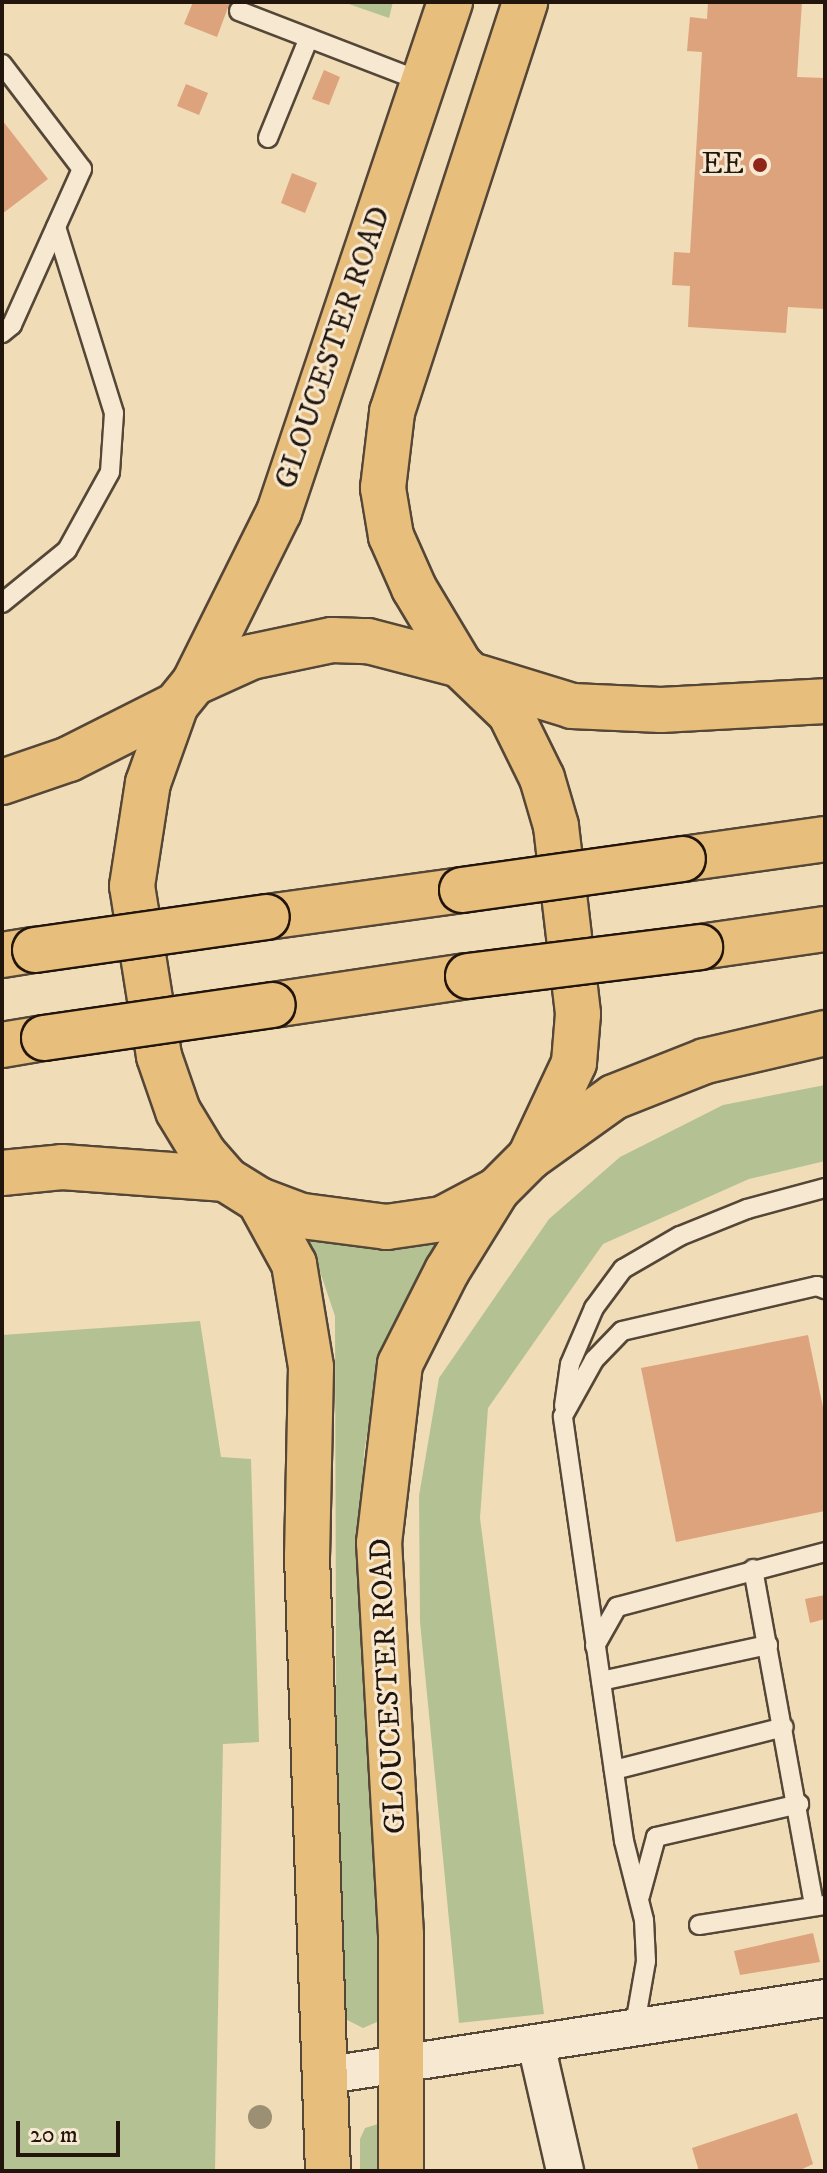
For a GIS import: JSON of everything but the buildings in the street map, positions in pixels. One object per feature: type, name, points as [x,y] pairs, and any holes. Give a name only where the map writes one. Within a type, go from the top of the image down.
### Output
[{"type":"main road","name":"GLOUCESTER ROAD","points":[[243,1189],[178,1111],[159,1056],[132,886],[148,783],[185,694],[279,512],[450,2]]},
{"type":"main road","points":[[525,2],[392,412],[383,488],[397,549],[435,630],[510,713],[542,778],[556,826],[578,1014],[574,1063],[530,1157]]},
{"type":"main road","points":[[2,782],[69,759],[251,657],[332,640],[368,641],[572,706],[661,710],[825,701]]},
{"type":"main road","points":[[19,953],[825,839]]},
{"type":"main road","points":[[2,1045],[468,976],[825,929]]},
{"type":"main road","points":[[2,1173],[62,1167],[243,1189],[302,1216],[387,1227],[442,1219],[497,1190],[530,1157],[614,1097],[705,1061],[825,1033]]},
{"type":"main road","points":[[243,1189],[294,1264],[311,1367],[307,1555],[322,2076],[328,2171]]},
{"type":"main road","name":"GLOUCESTER ROAD","points":[[401,2171],[404,2064],[379,1543],[400,1364],[447,1271],[497,1190]]},
{"type":"street","points":[[322,2076],[825,1998]]},
{"type":"street","points":[[536,2044],[565,2171]]},
{"type":"lane","points":[[239,11],[423,82]]},
{"type":"lane","points":[[268,138],[308,40]]},
{"type":"lane","points":[[2,64],[82,169],[12,325],[2,333]]},
{"type":"lane","points":[[2,603],[67,550],[110,472],[114,413],[56,227]]},
{"type":"lane","points":[[634,2030],[646,1961],[640,1899],[627,1859],[563,1416],[570,1364],[594,1308],[623,1269],[680,1236],[734,1214],[825,1188]]},
{"type":"lane","points":[[563,1416],[594,1360],[622,1331],[817,1286],[825,1289]]},
{"type":"lane","points":[[595,1646],[617,1607],[825,1552]]},
{"type":"lane","points":[[699,1925],[820,1905],[805,1847],[753,1569]]},
{"type":"lane","points":[[601,1681],[768,1645]]},
{"type":"lane","points":[[614,1770],[784,1727]]},
{"type":"lane","points":[[640,1899],[656,1837],[799,1804]]},
{"type":"lane","points":[[805,1847],[825,1848]]},
{"type":"green space","points":[[343,2],[393,2],[389,18]]},
{"type":"green space","points":[[825,1085],[825,1161],[749,1179],[603,1244],[488,1408],[480,1518],[544,2014],[459,2023],[420,1622],[419,1496],[439,1378],[549,1219],[620,1157],[723,1105]]},
{"type":"green space","points":[[439,1236],[379,1365],[364,1452],[360,1542],[385,2005],[377,2022],[363,2028],[345,2019],[337,1997],[335,1316],[309,1239],[358,1242]]},
{"type":"green space","points":[[200,1321],[221,1457],[251,1459],[259,1742],[223,1744],[215,2171],[2,2171],[2,1335]]},
{"type":"green space","points":[[378,2124],[386,2131],[383,2171],[360,2171],[360,2139],[365,2128]]},
{"type":"place","name":"EE","points":[[760,165]]}]
